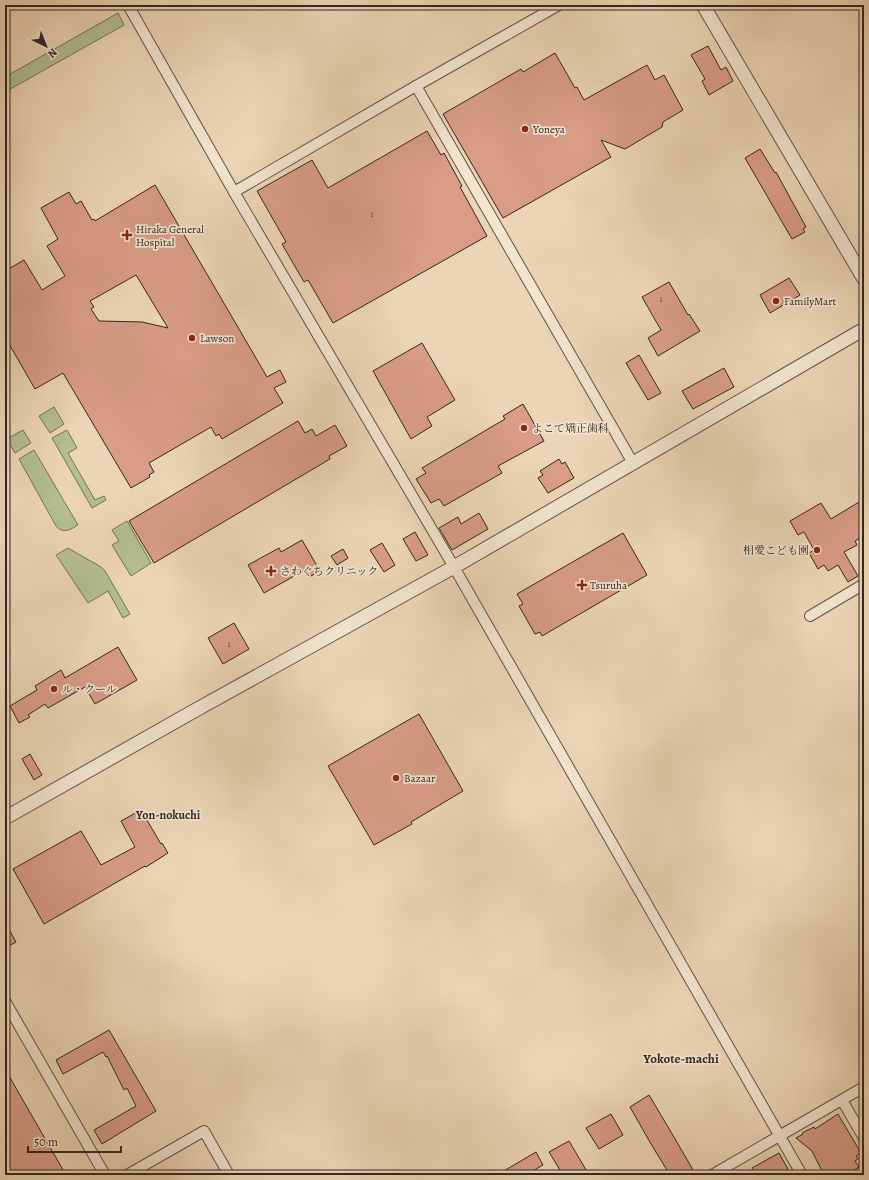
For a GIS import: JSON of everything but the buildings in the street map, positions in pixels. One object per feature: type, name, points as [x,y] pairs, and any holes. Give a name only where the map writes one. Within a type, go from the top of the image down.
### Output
[{"type":"street","points":[[128,5],[234,192],[454,567],[802,1175]]},
{"type":"street","points":[[234,192],[559,5]]},
{"type":"street","points":[[703,5],[864,280]]},
{"type":"street","points":[[416,86],[633,463]]},
{"type":"street","points":[[5,818],[201,707],[454,567],[864,329]]},
{"type":"street","points":[[810,616],[864,584]]},
{"type":"street","points":[[5,1001],[106,1175]]},
{"type":"street","points":[[712,1175],[864,1087]]},
{"type":"street","points":[[842,1100],[864,1138]]},
{"type":"street","points":[[127,1175],[204,1131],[229,1175]]},
{"type":"green space","points":[[118,13],[124,25],[5,92],[5,77]]},
{"type":"green space","points":[[54,407],[64,424],[50,433],[39,416]]},
{"type":"green space","points":[[23,430],[31,443],[15,453],[7,439]]},
{"type":"green space","points":[[67,430],[77,448],[68,453],[95,500],[104,496],[106,500],[92,508],[52,438]]},
{"type":"green space","points":[[34,450],[78,525],[64,531],[56,526],[19,459]]},
{"type":"green space","points":[[127,521],[151,563],[131,576],[112,545],[119,541],[112,530]]},
{"type":"green space","points":[[68,548],[101,567],[105,571],[130,614],[123,618],[108,591],[88,603],[56,555]]},
{"type":"place","name":"Yoneya","points":[[525,129]]},
{"type":"place","name":"Hiraka General Hospital","points":[[127,235]]},
{"type":"place","name":"FamilyMart","points":[[776,301]]},
{"type":"place","name":"Lawson","points":[[192,338]]},
{"type":"place","name":"よこて矯正歯科","points":[[524,428]]},
{"type":"place","name":"相愛こども園","points":[[817,550]]},
{"type":"place","name":"さわぐちクリニック","points":[[271,571]]},
{"type":"place","name":"Tsuruha","points":[[582,585]]},
{"type":"place","name":"ル・クール","points":[[54,689]]},
{"type":"place","name":"Bazaar","points":[[396,778]]},
{"type":"district","name":"Yon-nokuchi","points":[[168,815]]},
{"type":"district","name":"Yokote-machi","points":[[681,1058]]}]
